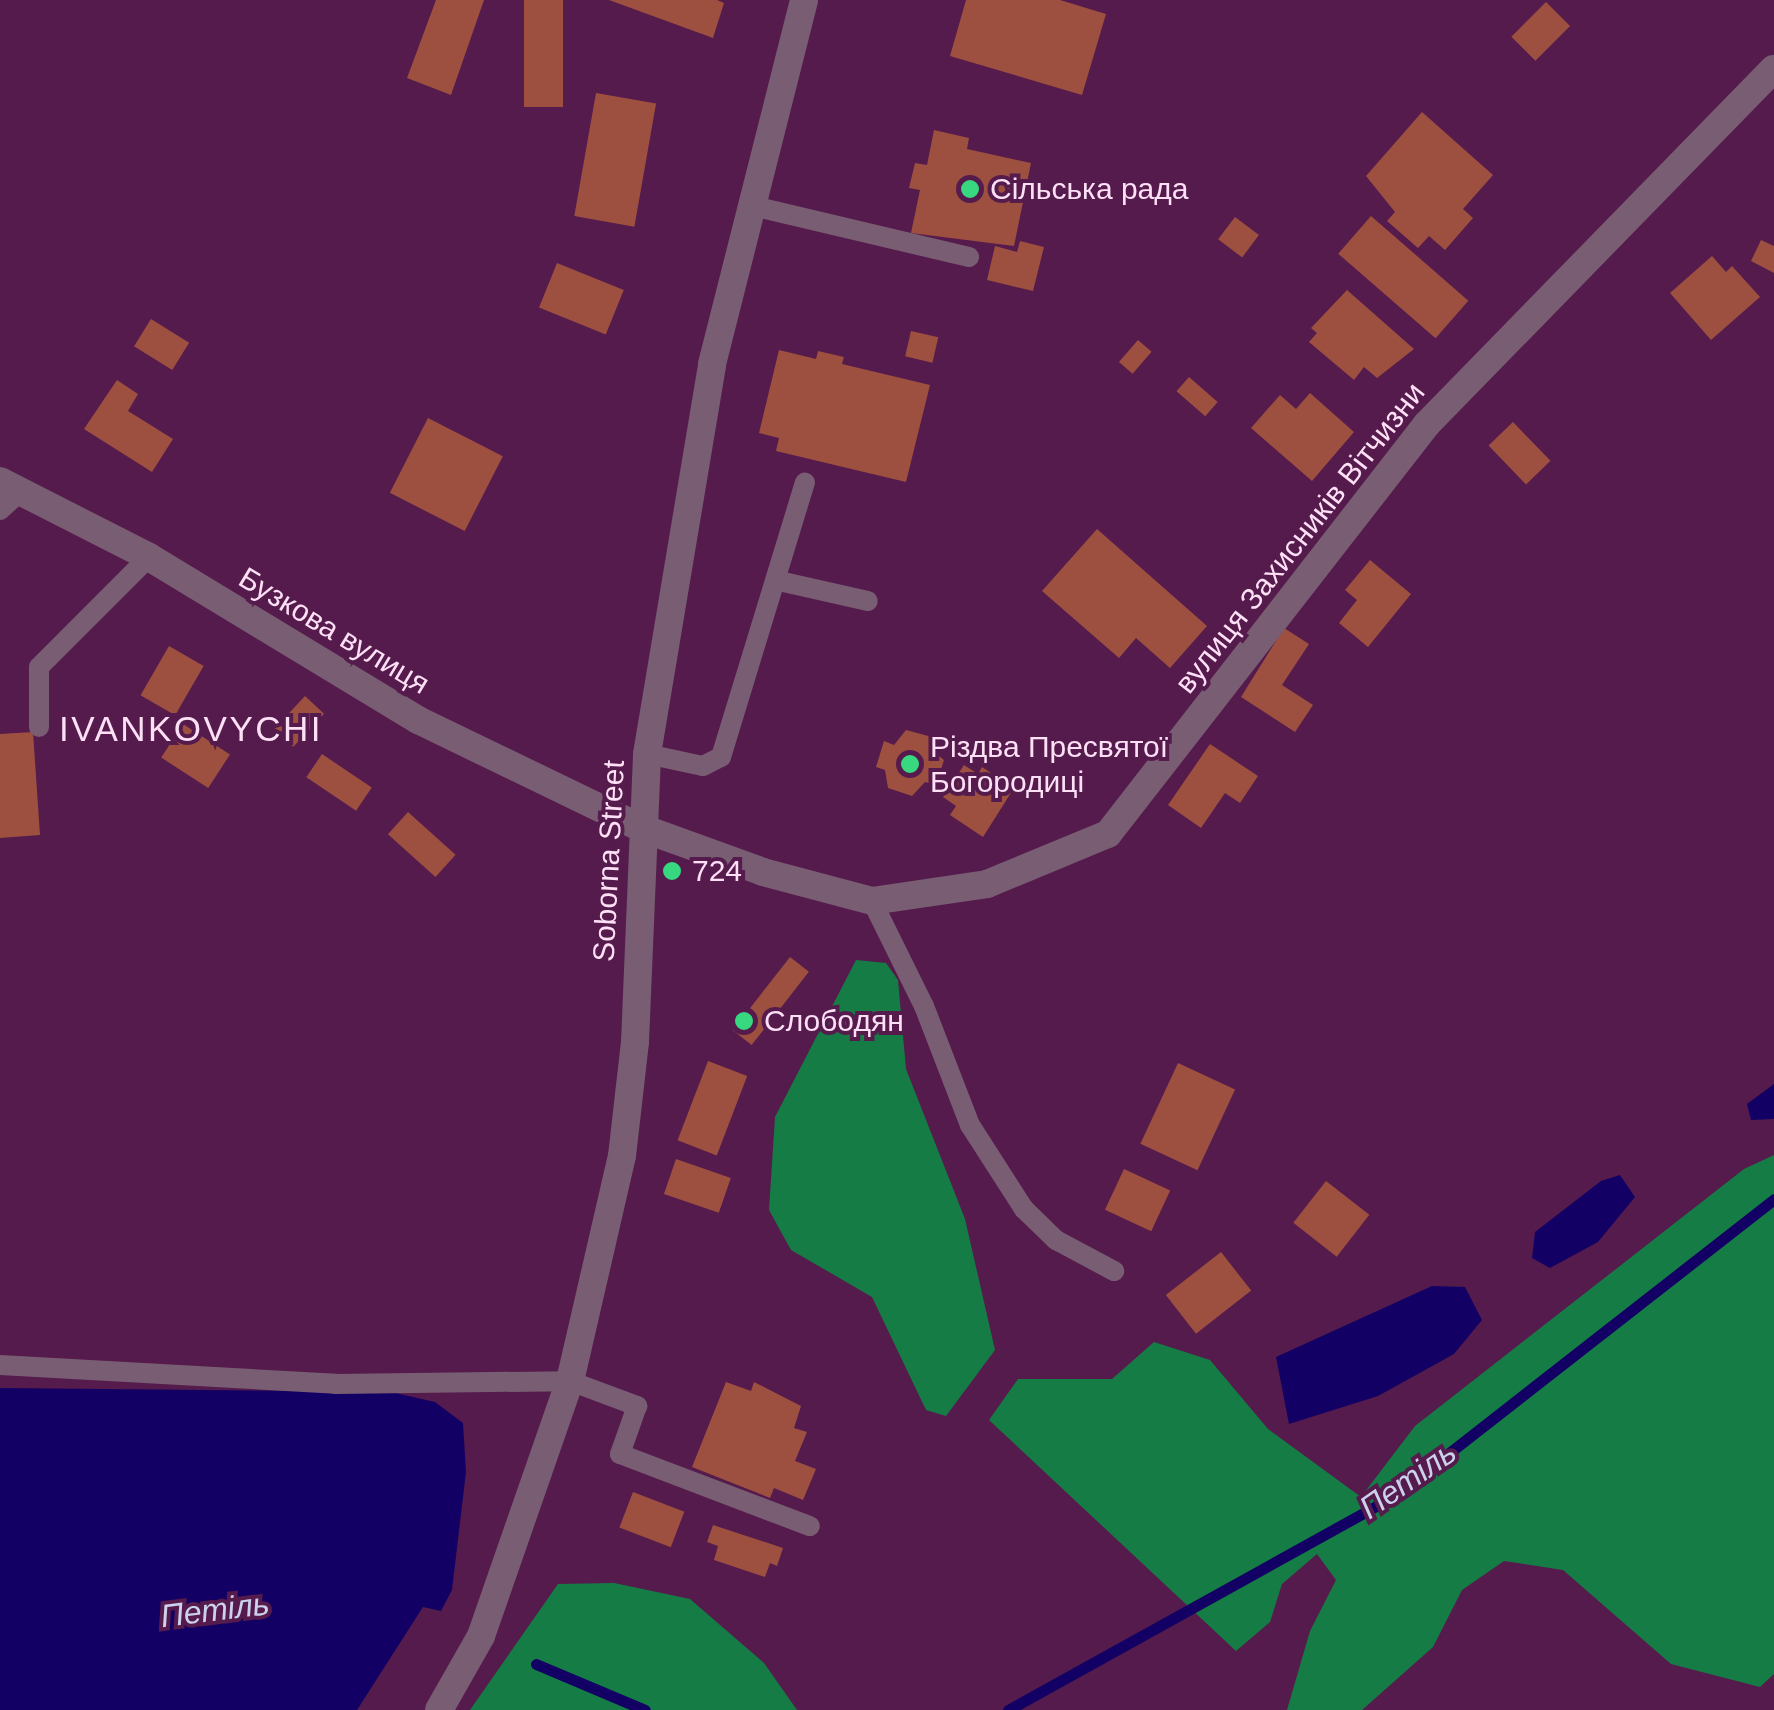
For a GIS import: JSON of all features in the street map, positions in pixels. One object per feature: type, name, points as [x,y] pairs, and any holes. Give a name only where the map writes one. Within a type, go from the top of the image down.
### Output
[{"type":"street","name":"Soborna Street","points":[[440,1710],[481,1636],[570,1381],[622,1156],[634,1042],[639,827],[646,754],[712,364],[804,0]]},
{"type":"street","name":"вулиця Захисників Вітчизни","points":[[639,827],[763,872],[872,902],[988,884],[1108,834],[1426,424],[1774,70]]},
{"type":"street","name":"Бузкова вулиця","points":[[7,494],[149,557],[418,720],[639,827]]},
{"type":"lane","points":[[753,206],[970,257]]},
{"type":"lane","points":[[646,754],[703,766],[722,757],[779,581],[804,483]]},
{"type":"lane","points":[[39,727],[39,667],[149,557]]},
{"type":"lane","points":[[779,581],[868,601]]},
{"type":"lane","points":[[872,902],[924,1006],[970,1125],[1024,1209],[1056,1240],[1114,1270]]},
{"type":"lane","points":[[0,1364],[335,1384],[570,1381],[638,1406],[620,1454],[810,1526]]},
{"type":"green space","points":[[856,960],[886,963],[898,980],[906,1069],[965,1219],[995,1350],[946,1416],[926,1410],[872,1297],[791,1250],[769,1210],[775,1117]]},
{"type":"green space","points":[[1774,1155],[1774,1674],[1760,1687],[1671,1664],[1563,1570],[1504,1561],[1462,1590],[1433,1647],[1362,1710],[1287,1710],[1310,1631],[1336,1580],[1317,1554],[1282,1584],[1270,1622],[1236,1651],[989,1420],[1018,1379],[1112,1379],[1154,1342],[1210,1360],[1268,1429],[1361,1497],[1415,1426],[1744,1169]]},
{"type":"green space","points":[[614,1583],[690,1599],[764,1663],[797,1710],[470,1710],[558,1584]]},
{"type":"water","points":[[1774,1084],[1774,1119],[1751,1120],[1747,1104]]},
{"type":"water","points":[[1620,1175],[1635,1197],[1598,1242],[1550,1268],[1532,1258],[1535,1232],[1601,1181]]},
{"type":"water","points":[[1432,1286],[1465,1287],[1482,1320],[1454,1354],[1378,1396],[1289,1424],[1276,1357]]},
{"type":"water","points":[[0,1388],[391,1392],[435,1402],[463,1423],[466,1472],[452,1590],[441,1611],[423,1607],[357,1710],[0,1710]]},
{"type":"building","points":[[436,0],[484,0],[451,95],[407,78]]},
{"type":"building","points":[[524,0],[563,0],[563,107],[524,107]]},
{"type":"building","points":[[609,0],[717,0],[724,3],[713,38]]},
{"type":"building","points":[[966,0],[1060,0],[1106,14],[1082,95],[950,56]]},
{"type":"building","points":[[1546,2],[1570,26],[1535,61],[1511,37]]},
{"type":"building","points":[[596,93],[656,104],[634,227],[574,216]]},
{"type":"building","points":[[1422,112],[1493,175],[1463,209],[1473,218],[1445,250],[1429,236],[1418,248],[1387,221],[1395,212],[1366,176]]},
{"type":"building","name":"Cільська рада","points":[[934,130],[969,138],[967,149],[1031,163],[1014,246],[911,233],[920,190],[909,188],[915,163],[927,165]]},
{"type":"building","points":[[1371,216],[1468,301],[1436,338],[1338,254]]},
{"type":"building","points":[[1235,217],[1259,235],[1242,257],[1218,239]]},
{"type":"building","points":[[1761,240],[1774,246],[1774,273],[1751,261]]},
{"type":"building","points":[[1020,241],[1044,247],[1033,291],[987,280],[995,246],[1017,252]]},
{"type":"building","points":[[1712,256],[1726,272],[1732,266],[1760,297],[1711,340],[1670,293]]},
{"type":"building","points":[[557,263],[624,290],[606,334],[539,308]]},
{"type":"building","points":[[1347,290],[1414,349],[1377,378],[1364,367],[1354,380],[1309,342],[1317,333],[1311,328]]},
{"type":"building","points":[[151,319],[189,343],[172,370],[134,346]]},
{"type":"building","points":[[911,331],[938,337],[932,363],[905,356]]},
{"type":"building","points":[[1138,340],[1152,352],[1133,374],[1119,362]]},
{"type":"building","points":[[779,350],[816,359],[818,351],[844,357],[842,364],[930,385],[906,482],[776,451],[779,438],[759,433]]},
{"type":"building","points":[[1189,377],[1218,402],[1205,416],[1177,391]]},
{"type":"building","points":[[117,380],[138,394],[128,411],[173,439],[152,472],[84,429]]},
{"type":"building","points":[[1310,393],[1354,432],[1312,481],[1251,428],[1280,395],[1296,409]]},
{"type":"building","points":[[428,418],[503,456],[465,531],[390,493]]},
{"type":"building","points":[[1513,422],[1551,461],[1526,484],[1489,446]]},
{"type":"building","points":[[1097,529],[1207,626],[1170,668],[1136,638],[1119,658],[1042,591]]},
{"type":"building","points":[[1370,560],[1411,594],[1368,647],[1339,623],[1357,600],[1345,590]]},
{"type":"building","points":[[1284,628],[1309,644],[1282,685],[1313,705],[1295,732],[1241,697]]},
{"type":"building","points":[[169,646],[204,666],[175,715],[140,695]]},
{"type":"building","points":[[305,696],[324,714],[293,747],[274,729]]},
{"type":"building","points":[[183,724],[230,754],[208,788],[161,758]]},
{"type":"building","name":"Різдва Пресвятої Богородиці","points":[[906,730],[932,737],[929,748],[944,760],[936,785],[925,782],[912,796],[888,788],[885,770],[876,767],[884,741],[894,745]]},
{"type":"building","points":[[33,732],[40,835],[0,838],[0,734]]},
{"type":"building","points":[[1210,744],[1258,776],[1240,803],[1225,793],[1201,828],[1168,805]]},
{"type":"building","points":[[322,754],[372,788],[356,811],[306,777]]},
{"type":"building","points":[[964,765],[978,774],[982,767],[1014,788],[983,837],[950,815],[956,806],[943,797]]},
{"type":"building","points":[[408,812],[456,855],[435,877],[388,834]]},
{"type":"building","points":[[790,957],[809,972],[752,1045],[733,1030]]},
{"type":"building","points":[[708,1061],[747,1076],[717,1155],[678,1140]]},
{"type":"building","points":[[1178,1063],[1235,1090],[1197,1170],[1140,1144]]},
{"type":"building","points":[[676,1159],[731,1178],[719,1213],[664,1194]]},
{"type":"building","points":[[1124,1169],[1170,1191],[1151,1231],[1105,1210]]},
{"type":"building","points":[[1326,1181],[1369,1215],[1337,1257],[1293,1223]]},
{"type":"building","points":[[1221,1252],[1251,1291],[1196,1334],[1166,1295]]},
{"type":"building","points":[[726,1382],[751,1391],[754,1382],[801,1406],[794,1428],[807,1432],[795,1461],[816,1469],[803,1500],[774,1488],[770,1498],[692,1467]]},
{"type":"building","points":[[633,1492],[684,1512],[671,1547],[619,1527]]},
{"type":"building","points":[[713,1525],[783,1548],[777,1566],[770,1563],[765,1577],[714,1560],[718,1546],[707,1542]]},
{"type":"waterway","name":"Петіль","points":[[1008,1710],[1394,1496],[1774,1199]]},
{"type":"waterway","name":"Петіль","points":[[536,1664],[645,1710]]},
{"type":"place","name":"Cільська рада","points":[[970,189]]},
{"type":"place","name":"Різдва Пресвятої Богородиці","points":[[910,764]]},
{"type":"place","name":"724","points":[[672,871]]},
{"type":"place","name":"Слободян","points":[[744,1021]]},
{"type":"district","name":"IVANKOVYCHI","points":[[191,729]]}]
